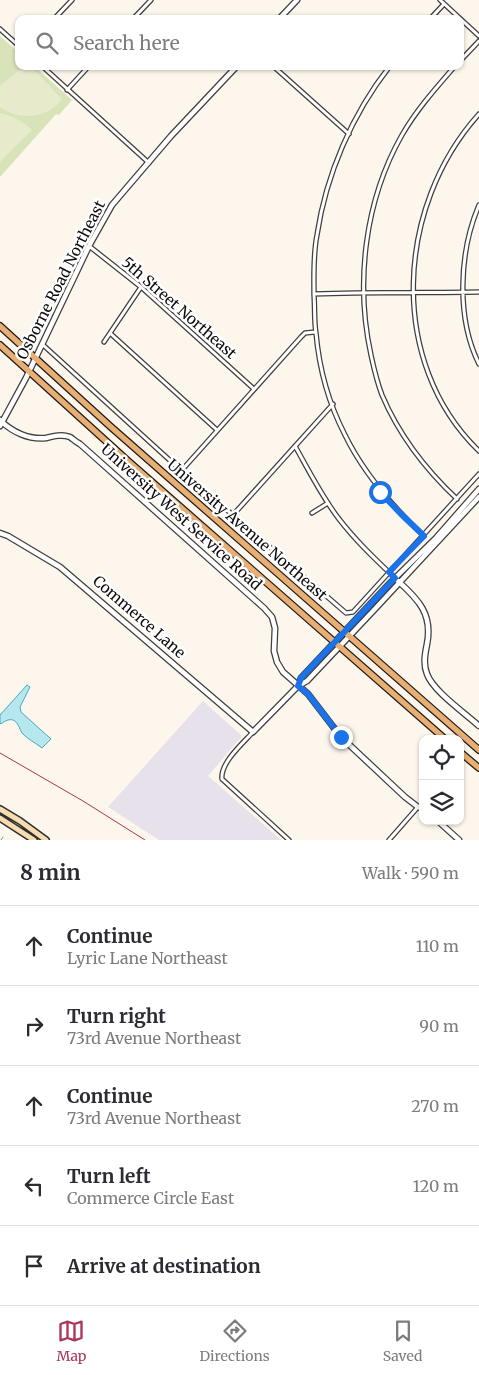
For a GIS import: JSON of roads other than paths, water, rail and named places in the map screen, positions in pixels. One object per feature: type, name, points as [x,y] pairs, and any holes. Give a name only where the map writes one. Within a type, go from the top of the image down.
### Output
[{"type":"main road","name":"University Avenue Northeast","points":[[0,326],[111,427],[479,750]]},
{"type":"main road","name":"University Avenue Northeast","points":[[0,345],[128,461],[440,735]]},
{"type":"main road","points":[[464,755],[479,768]]},
{"type":"main road","points":[[0,809],[46,840]]},
{"type":"main road","points":[[0,818],[34,840]]},
{"type":"street","points":[[58,15],[72,0]]},
{"type":"street","points":[[137,15],[151,0]]},
{"type":"street","points":[[283,15],[297,0]]},
{"type":"street","points":[[440,0],[456,15]]},
{"type":"street","points":[[434,15],[444,4]]},
{"type":"street","points":[[464,22],[479,36]]},
{"type":"street","points":[[0,29],[15,42]]},
{"type":"street","points":[[464,57],[479,41]]},
{"type":"street","points":[[46,70],[149,163]]},
{"type":"street","points":[[68,90],[86,70]]},
{"type":"street","name":"Osborne Road Northeast","points":[[1,422],[29,371],[89,246],[112,205],[233,70]]},
{"type":"street","points":[[277,70],[349,134]]},
{"type":"street","points":[[387,70],[361,110],[336,160],[323,204],[314,253],[316,332],[323,371],[333,404],[348,440],[380,492],[424,536]]},
{"type":"street","points":[[453,70],[417,111],[402,135],[390,160],[374,203],[365,261],[364,292],[366,331],[382,394],[411,449],[436,479],[457,499]]},
{"type":"street","points":[[479,114],[454,145],[443,164],[424,211],[416,255],[414,293],[417,336],[430,378],[451,420],[479,451]]},
{"type":"street","points":[[479,205],[467,245],[464,273],[466,324],[473,351],[479,364]]},
{"type":"street","name":"5th Street Northeast","points":[[89,246],[141,287],[254,389]]},
{"type":"street","points":[[104,342],[141,287]]},
{"type":"street","points":[[314,294],[479,292]]},
{"type":"street","points":[[182,470],[301,337],[308,332],[316,332]]},
{"type":"street","points":[[111,334],[217,430]]},
{"type":"street","points":[[42,344],[182,470],[346,613],[353,612],[479,474]]},
{"type":"street","points":[[234,515],[333,404]]},
{"type":"street","name":"University West Service Road","points":[[1,422],[27,437],[44,438],[60,435],[70,437],[80,444],[264,608],[272,617],[275,628],[274,651],[277,662],[283,672],[308,694],[341,737],[419,807]]},
{"type":"street","points":[[295,446],[328,503],[352,536],[409,589],[420,603],[428,623],[424,667],[427,676],[436,688],[478,724]]},
{"type":"street","points":[[347,634],[395,578],[436,538],[479,489]]},
{"type":"street","points":[[289,840],[222,778],[221,772],[225,764],[298,686],[301,678],[400,582],[479,497]]},
{"type":"street","points":[[312,513],[328,503]]},
{"type":"street","name":"Commerce Lane","points":[[0,533],[16,540],[60,566],[253,732]]},
{"type":"street","points":[[389,840],[419,809]]},
{"type":"street","points":[[442,825],[459,840]]},
{"type":"water","points":[[27,685],[30,687],[20,707],[21,712],[51,739],[42,748],[21,732],[16,722],[10,720],[0,723],[0,715]]},
{"type":"railway","points":[[0,753],[83,801],[145,840]]}]
